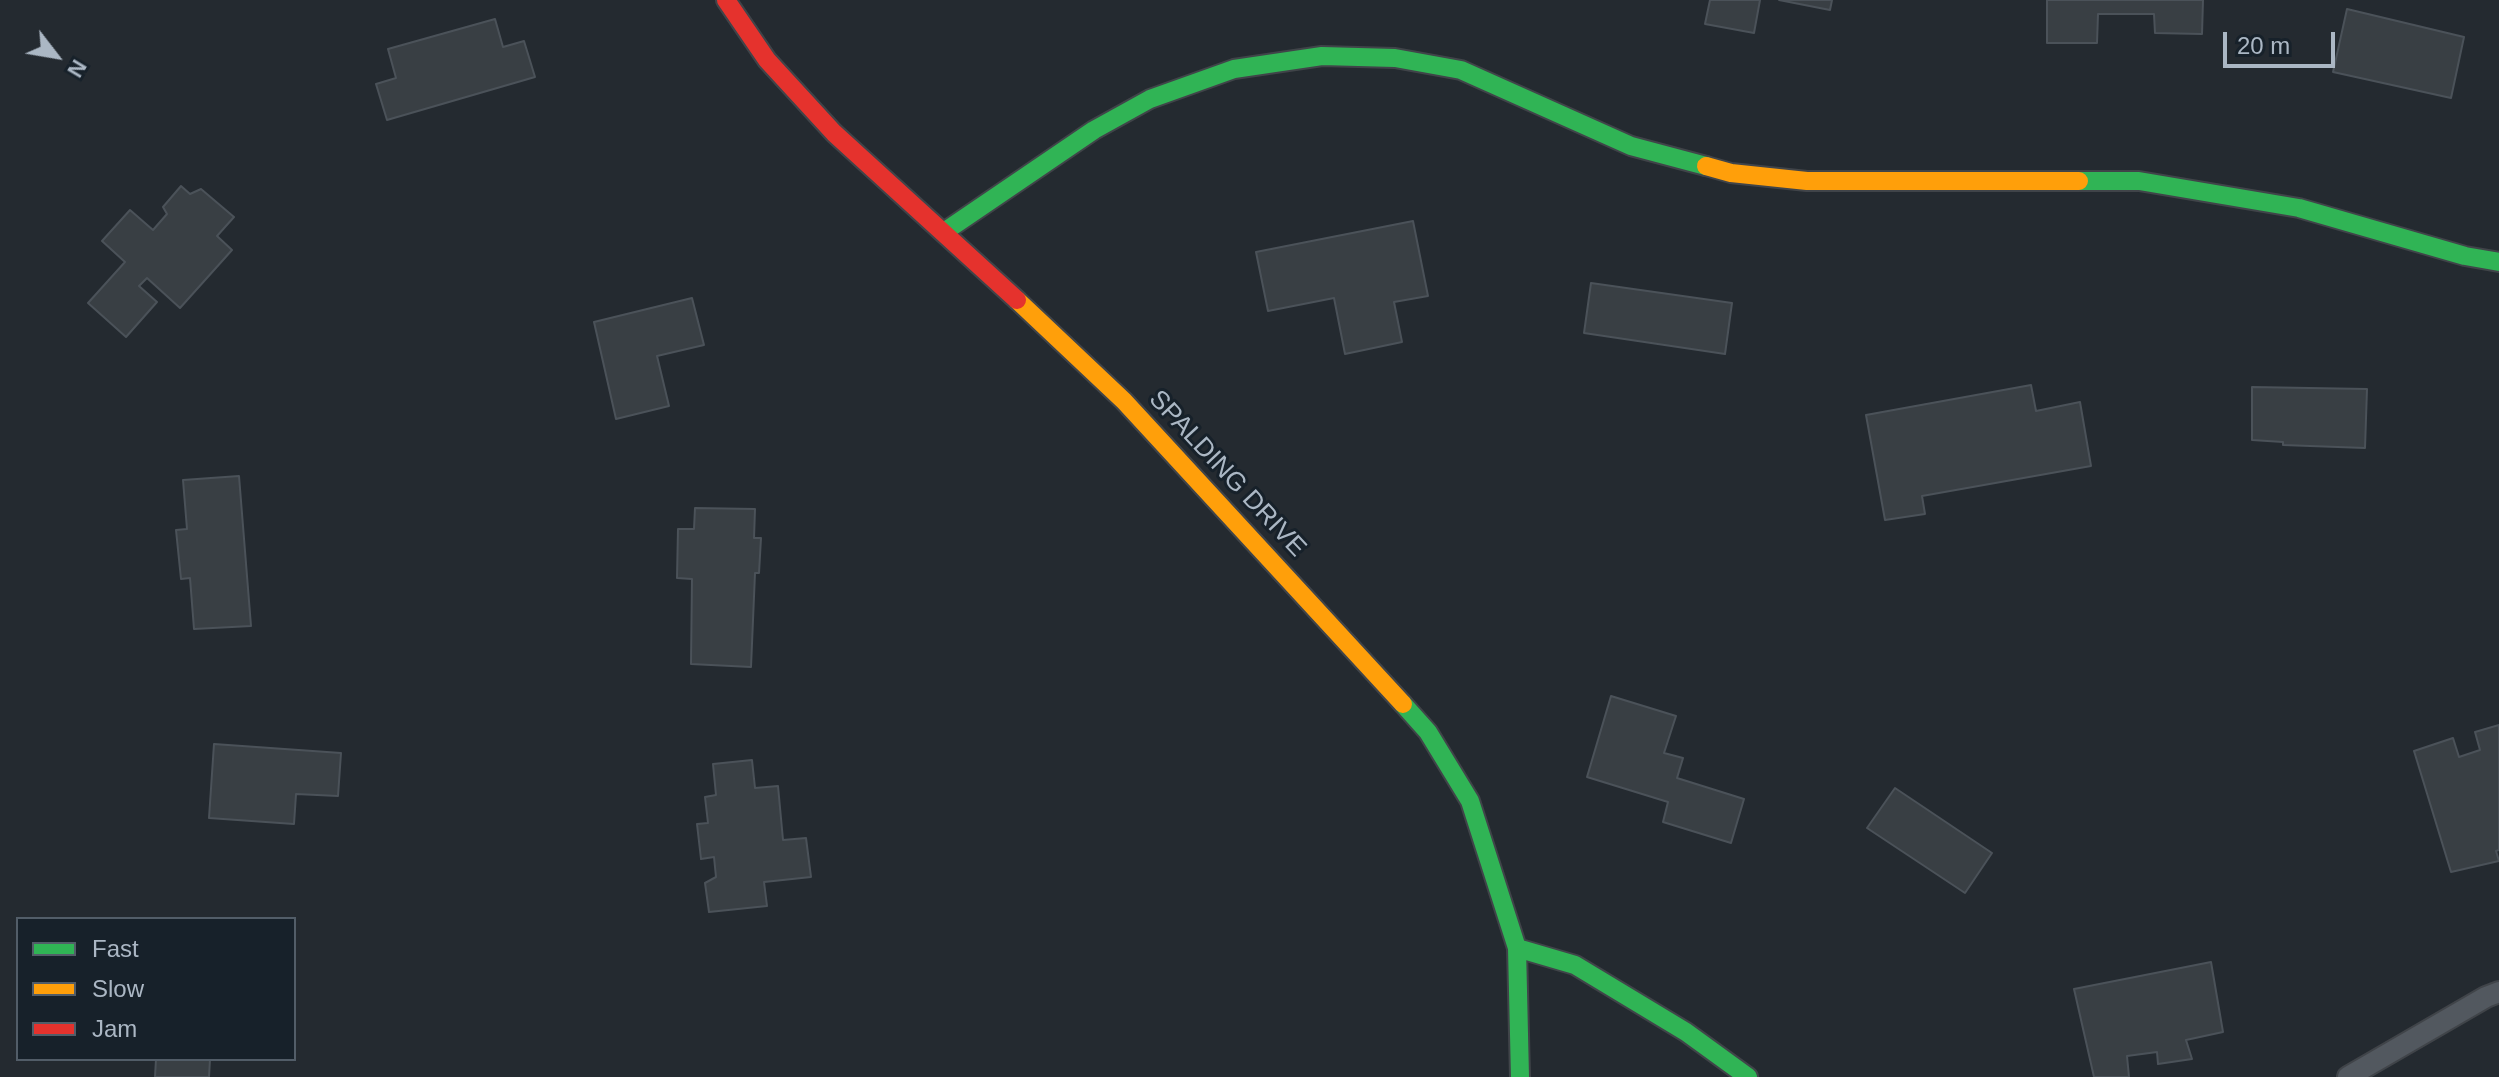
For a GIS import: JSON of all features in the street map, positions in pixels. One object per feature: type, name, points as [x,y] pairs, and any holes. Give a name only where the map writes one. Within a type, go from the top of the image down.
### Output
[{"type":"street","name":"SPALDING DRIVE","points":[[726,0],[767,60],[834,133],[1124,401],[1428,732],[1470,801],[1517,948],[1520,1077]]},
{"type":"street","points":[[944,232],[1094,130],[1150,99],[1234,69],[1337,56],[1395,58],[1461,70],[1631,146],[1731,173],[1807,181],[2139,181],[2299,208],[2465,256],[2499,262]]},
{"type":"street","points":[[1517,948],[1575,965],[1686,1032],[1748,1077]]},
{"type":"lane","points":[[2348,1077],[2499,992]]},
{"type":"building","points":[[1710,0],[1760,0],[1754,33],[1705,24]]},
{"type":"building","points":[[1779,0],[1832,0],[1830,10]]},
{"type":"building","points":[[2047,0],[2203,0],[2202,34],[2155,33],[2154,14],[2098,14],[2097,43],[2047,43]]},
{"type":"building","points":[[2347,9],[2464,37],[2451,98],[2333,72]]},
{"type":"building","points":[[495,19],[503,47],[524,41],[535,77],[387,120],[376,84],[396,78],[388,49]]},
{"type":"building","points":[[181,186],[190,194],[201,189],[234,217],[217,236],[232,250],[180,308],[147,278],[139,286],[157,302],[126,337],[88,303],[125,262],[102,241],[130,210],[153,230],[167,214],[163,207]]},
{"type":"building","points":[[1413,221],[1428,296],[1394,302],[1402,342],[1345,354],[1334,298],[1268,311],[1256,252]]},
{"type":"building","points":[[1591,283],[1732,303],[1725,354],[1584,333]]},
{"type":"building","points":[[692,298],[704,345],[657,356],[669,406],[616,419],[594,322]]},
{"type":"building","points":[[2031,385],[2036,411],[2080,402],[2091,466],[1922,496],[1925,514],[1885,520],[1866,415]]},
{"type":"building","points":[[2252,387],[2367,389],[2365,448],[2283,445],[2283,442],[2252,440]]},
{"type":"building","points":[[239,476],[251,626],[194,629],[190,578],[181,579],[176,530],[187,529],[183,480]]},
{"type":"building","points":[[695,508],[755,509],[754,538],[761,538],[759,573],[755,573],[751,667],[691,664],[692,579],[677,578],[678,529],[694,529]]},
{"type":"building","points":[[1611,696],[1676,716],[1664,753],[1683,758],[1677,778],[1744,799],[1731,843],[1663,822],[1668,802],[1587,777]]},
{"type":"building","points":[[2499,725],[2499,850],[2496,851],[2499,861],[2451,872],[2414,751],[2453,738],[2459,757],[2480,750],[2475,732]]},
{"type":"building","points":[[214,744],[341,753],[338,796],[296,794],[294,824],[209,818]]},
{"type":"building","points":[[752,760],[755,788],[778,786],[783,840],[806,838],[811,877],[764,882],[767,906],[709,912],[705,883],[716,877],[714,857],[701,859],[697,824],[708,823],[705,797],[716,795],[713,764]]},
{"type":"building","points":[[1895,788],[1992,853],[1965,893],[1867,828]]},
{"type":"building","points":[[2211,962],[2223,1032],[2186,1040],[2192,1059],[2158,1064],[2157,1052],[2127,1056],[2129,1077],[2094,1077],[2074,989]]},
{"type":"building","points":[[156,1061],[210,1061],[209,1077],[155,1077]]},
{"type":"traffic: fast","points":[[944,232],[1094,130],[1150,99],[1234,69],[1322,56],[1395,58],[1461,70],[1631,146],[1706,166]]},
{"type":"traffic: fast","points":[[2079,181],[2139,181],[2299,208],[2465,256],[2499,262]]},
{"type":"traffic: fast","points":[[1403,704],[1428,732],[1470,801],[1517,948],[1520,1077]]},
{"type":"traffic: fast","points":[[1517,948],[1575,965],[1686,1032],[1748,1077]]},
{"type":"traffic: slow","points":[[1706,166],[1731,173],[1807,181],[2079,181]]},
{"type":"traffic: slow","points":[[1017,300],[1124,401],[1403,704]]},
{"type":"traffic: jam","points":[[726,0],[767,60],[834,133],[1017,300]]}]
